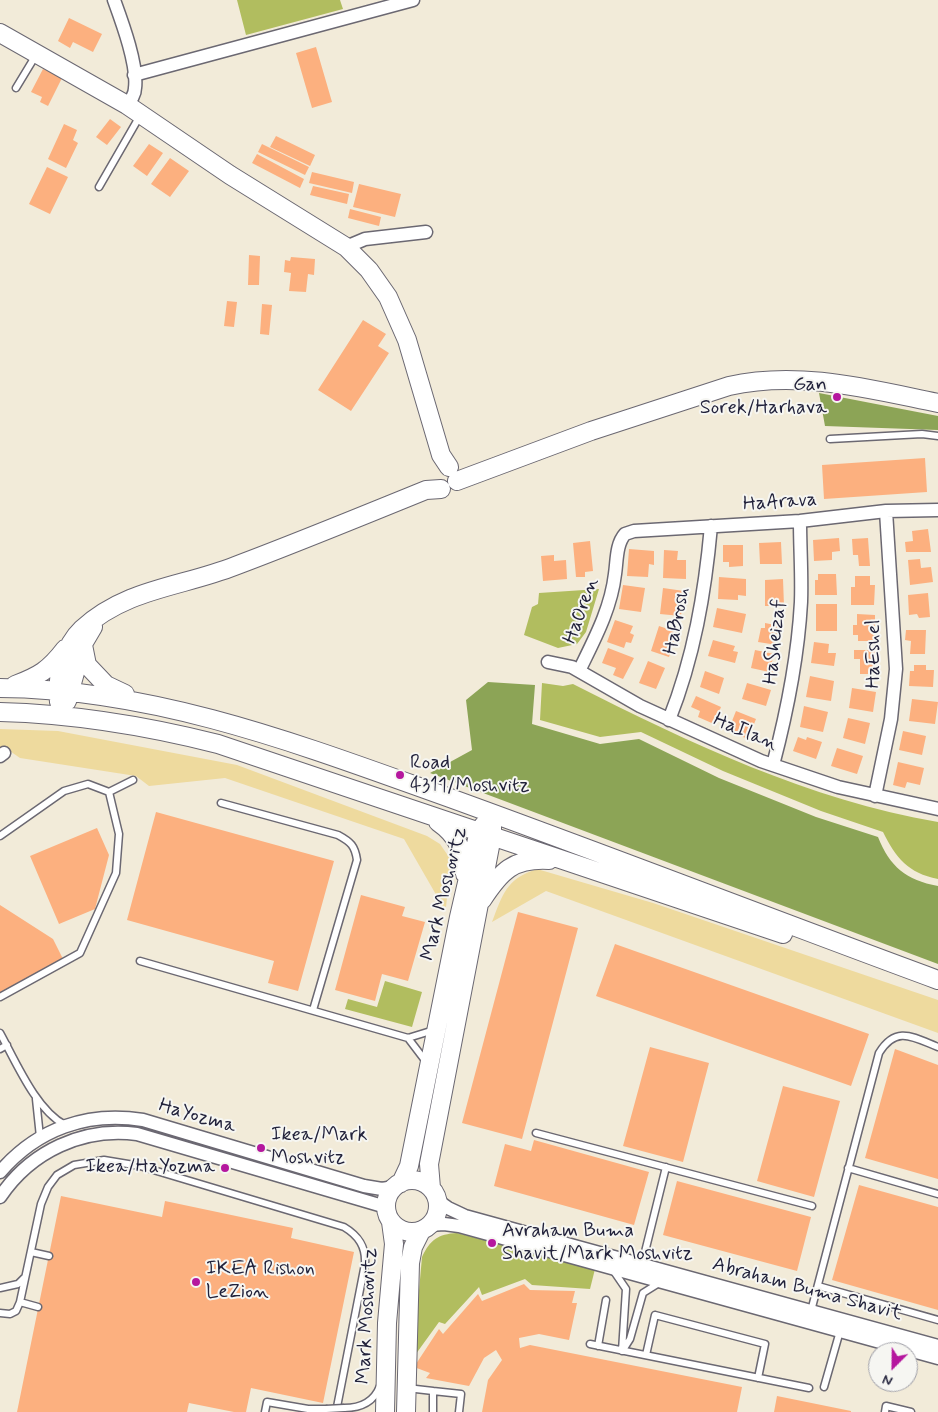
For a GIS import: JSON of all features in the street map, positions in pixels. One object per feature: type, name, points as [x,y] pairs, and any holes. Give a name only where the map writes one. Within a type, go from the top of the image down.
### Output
[{"type":"street","points":[[114,0],[124,27],[134,75],[136,86],[134,110]]},
{"type":"street","points":[[134,75],[413,0]]},
{"type":"street","points":[[0,33],[134,110],[230,175],[346,247],[369,270],[388,297],[407,340],[446,476]]},
{"type":"street","points":[[346,247],[365,239],[426,232]]},
{"type":"street","points":[[60,715],[64,692],[62,665],[77,642],[83,628],[131,596],[233,567],[446,476],[752,380],[808,380],[938,403]]},
{"type":"street","name":"HaArava","points":[[626,534],[634,531],[800,521],[886,512],[938,510]]},
{"type":"street","name":"HaEshel","points":[[875,796],[891,719],[896,669],[886,512]]},
{"type":"street","name":"HaSheizaf","points":[[773,765],[789,698],[799,629],[801,599],[800,521]]},
{"type":"street","name":"HaBrosh","points":[[669,720],[685,680],[694,642],[704,594],[711,526]]},
{"type":"street","name":"HaOren","points":[[579,671],[609,602],[618,550],[626,534]]},
{"type":"street","points":[[4,688],[40,676],[77,642]]},
{"type":"street","points":[[77,642],[87,665],[106,685],[142,702]]},
{"type":"street","name":"HaIlan","points":[[548,662],[572,667],[617,694],[669,720],[773,765],[838,787],[938,809]]},
{"type":"street","points":[[4,688],[64,692],[142,702],[266,733],[493,814],[938,980]]},
{"type":"street","points":[[0,712],[60,715],[123,724],[218,744],[668,897],[938,985]]},
{"type":"street","points":[[425,814],[456,838],[463,853],[466,885]]},
{"type":"street","name":"Mark Moshovitz","points":[[385,1412],[385,1376],[394,1244],[388,1195],[398,1185],[409,1166],[428,1064],[466,885],[493,814]]},
{"type":"street","name":"Mark Moshovitz","points":[[406,1412],[410,1263],[413,1247],[438,1211],[429,1164],[478,906],[486,834]]},
{"type":"street","points":[[478,906],[496,880],[511,865],[526,860],[567,862]]},
{"type":"street","name":"HaYozma","points":[[0,1172],[14,1157],[40,1137],[65,1125],[102,1118],[143,1120],[364,1186],[382,1188],[398,1185]]},
{"type":"street","name":"HaYozma","points":[[0,1197],[21,1171],[45,1153],[82,1137],[120,1132],[137,1134],[389,1214]]},
{"type":"street","points":[[398,1185],[412,1180],[421,1181],[434,1194]]},
{"type":"street","name":"Abraham Buma Shavit","points":[[434,1194],[448,1208],[466,1216],[938,1346]]},
{"type":"street","name":"Mark Moshovitz","points":[[389,1214],[407,1232],[425,1228]]},
{"type":"street","name":"Abraham Buma Shavit","points":[[425,1228],[436,1224],[459,1226],[938,1358]]},
{"type":"lane","points":[[16,88],[36,54]]},
{"type":"lane","points":[[99,187],[134,110]]},
{"type":"lane","points":[[830,439],[903,434],[938,436]]},
{"type":"lane","points":[[0,836],[64,791],[88,784],[109,792],[133,780]]},
{"type":"lane","points":[[0,997],[80,953],[116,873],[119,834],[109,792]]},
{"type":"lane","points":[[221,804],[338,836],[348,840],[356,848],[357,860],[312,1010]]},
{"type":"lane","points":[[140,961],[408,1038],[435,1030]]},
{"type":"lane","points":[[0,1033],[45,1109],[55,1120],[65,1125]]},
{"type":"lane","points":[[812,1311],[879,1053],[886,1042],[904,1034],[938,1047]]},
{"type":"lane","points":[[408,1038],[428,1064]]},
{"type":"lane","points":[[0,1049],[7,1045]]},
{"type":"lane","points":[[36,1095],[40,1137]]},
{"type":"lane","points":[[536,1133],[812,1206]]},
{"type":"lane","points":[[0,1313],[10,1314],[16,1311],[20,1302],[41,1204],[48,1187],[57,1174],[74,1166],[104,1160],[140,1166],[354,1233],[366,1254],[365,1264],[336,1412]]},
{"type":"lane","points":[[642,1264],[666,1167]]},
{"type":"lane","points":[[848,1168],[938,1194]]},
{"type":"lane","points":[[31,1252],[49,1256]]},
{"type":"lane","points":[[613,1269],[626,1289],[622,1351]]},
{"type":"lane","points":[[0,1288],[18,1284],[25,1278]]},
{"type":"lane","points":[[622,1351],[630,1339],[643,1293],[661,1282]]},
{"type":"lane","points":[[818,1286],[938,1320]]},
{"type":"lane","points":[[598,1346],[606,1300]]},
{"type":"lane","points":[[20,1302],[38,1307]]},
{"type":"lane","points":[[646,1356],[655,1315],[765,1344],[758,1378]]},
{"type":"lane","points":[[824,1387],[840,1331]]},
{"type":"lane","points":[[590,1344],[809,1388]]},
{"type":"lane","points":[[265,1412],[267,1402],[308,1409],[344,1408],[362,1410],[378,1391],[385,1376]]},
{"type":"lane","points":[[406,1388],[461,1394],[459,1412]]},
{"type":"lane","points":[[433,1391],[433,1412]]},
{"type":"lane","points":[[885,1412],[886,1406],[910,1412]]},
{"type":"green space","points":[[237,0],[340,0],[343,9],[246,35]]},
{"type":"green space","points":[[819,393],[938,416],[938,430],[825,426]]},
{"type":"green space","points":[[599,589],[586,632],[577,644],[558,648],[524,635],[532,607],[538,604],[539,593]]},
{"type":"green space","points":[[488,682],[535,685],[532,724],[600,744],[639,739],[719,778],[816,817],[878,837],[888,856],[900,870],[917,880],[938,886],[938,964],[430,773],[472,750],[466,700]]},
{"type":"green space","points":[[542,683],[563,686],[573,684],[706,748],[797,784],[890,812],[938,822],[938,879],[919,873],[904,863],[898,857],[883,832],[821,811],[723,771],[641,732],[600,737],[540,720]]},
{"type":"green space","points":[[385,981],[422,992],[412,1027],[345,1009],[348,999],[377,1007]]},
{"type":"green space","points":[[457,1233],[595,1269],[590,1289],[532,1285],[525,1279],[482,1295],[479,1287],[445,1324],[439,1322],[413,1358],[422,1257],[428,1246],[435,1239]]},
{"type":"sand","points":[[0,729],[58,731],[237,765],[427,836],[440,844],[451,860],[446,907],[442,905],[404,839],[225,778],[149,786],[136,776],[20,758],[4,747],[0,747]]},
{"type":"sand","points":[[537,869],[653,903],[938,1000],[938,1033],[546,891],[492,922],[503,896],[512,883]]},
{"type":"building","points":[[69,18],[102,34],[93,52],[73,42],[70,48],[58,41]]},
{"type":"building","points":[[316,47],[332,102],[312,108],[296,53]]},
{"type":"building","points":[[43,69],[62,78],[48,106],[40,102],[42,97],[31,92]]},
{"type":"building","points":[[110,119],[121,127],[107,145],[96,137]]},
{"type":"building","points":[[64,124],[77,130],[73,140],[78,143],[66,168],[48,159]]},
{"type":"building","points":[[276,136],[315,155],[310,166],[270,147]]},
{"type":"building","points":[[149,144],[163,153],[147,176],[133,166]]},
{"type":"building","points":[[262,144],[309,167],[305,175],[258,152]]},
{"type":"building","points":[[257,154],[304,179],[300,188],[252,163]]},
{"type":"building","points":[[170,158],[189,171],[170,197],[151,184]]},
{"type":"building","points":[[47,167],[68,177],[50,214],[29,204]]},
{"type":"building","points":[[312,172],[354,182],[352,193],[309,183]]},
{"type":"building","points":[[359,184],[401,194],[395,217],[353,207]]},
{"type":"building","points":[[313,186],[349,194],[347,204],[310,195]]},
{"type":"building","points":[[350,209],[381,217],[379,226],[348,218]]},
{"type":"building","points":[[249,255],[260,256],[259,285],[248,285]]},
{"type":"building","points":[[291,257],[315,259],[314,275],[308,274],[306,292],[289,291],[291,273],[284,272],[285,260],[290,261]]},
{"type":"building","points":[[227,301],[237,302],[234,327],[224,326]]},
{"type":"building","points":[[262,304],[272,305],[269,335],[260,334]]},
{"type":"building","points":[[363,320],[386,334],[378,346],[389,353],[351,411],[318,390]]},
{"type":"building","points":[[925,458],[927,492],[824,499],[822,465]]},
{"type":"building","points":[[928,529],[931,552],[906,552],[905,542],[913,541],[912,531]]},
{"type":"building","points":[[839,538],[840,551],[832,552],[832,560],[814,561],[813,540]]},
{"type":"building","points":[[868,538],[870,566],[859,566],[858,555],[853,555],[852,539]]},
{"type":"building","points":[[590,541],[593,571],[585,572],[585,577],[576,577],[573,543]]},
{"type":"building","points":[[781,542],[782,564],[760,564],[759,543]]},
{"type":"building","points":[[723,545],[743,545],[743,566],[729,567],[729,562],[723,562]]},
{"type":"building","points":[[629,549],[654,551],[654,565],[649,564],[648,577],[627,576]]},
{"type":"building","points":[[664,550],[678,551],[677,560],[686,560],[686,579],[663,578]]},
{"type":"building","points":[[554,555],[554,561],[566,560],[567,579],[543,581],[541,556]]},
{"type":"building","points":[[920,559],[921,568],[931,567],[933,582],[910,585],[908,560]]},
{"type":"building","points":[[818,574],[836,574],[837,595],[815,595],[815,580],[818,580]]},
{"type":"building","points":[[855,576],[870,576],[870,585],[875,585],[874,605],[851,605],[851,587],[855,587]]},
{"type":"building","points":[[719,577],[746,579],[746,596],[738,595],[738,600],[718,599]]},
{"type":"building","points":[[783,579],[784,606],[765,606],[765,580]]},
{"type":"building","points":[[623,585],[645,588],[641,612],[619,609]]},
{"type":"building","points":[[663,588],[684,591],[681,616],[660,614]]},
{"type":"building","points":[[928,593],[930,617],[919,618],[917,614],[909,615],[908,595]]},
{"type":"building","points":[[816,604],[837,604],[837,631],[816,631]]},
{"type":"building","points":[[717,608],[746,614],[742,633],[713,627]]},
{"type":"building","points":[[857,614],[875,615],[875,641],[858,641],[858,635],[853,635],[853,625],[857,625]]},
{"type":"building","points":[[615,620],[633,626],[630,633],[634,635],[631,643],[626,642],[624,648],[607,642]]},
{"type":"building","points":[[765,623],[780,626],[777,645],[758,642],[761,628],[765,628]]},
{"type":"building","points":[[659,626],[677,632],[669,657],[651,651]]},
{"type":"building","points":[[906,630],[926,630],[925,654],[910,654],[911,641],[905,640]]},
{"type":"building","points":[[713,640],[735,646],[733,651],[738,652],[735,663],[708,656]]},
{"type":"building","points":[[814,642],[829,644],[828,653],[836,653],[834,666],[811,663]]},
{"type":"building","points":[[608,648],[634,658],[623,679],[613,675],[616,668],[602,663]]},
{"type":"building","points":[[755,650],[774,654],[772,662],[777,663],[774,673],[751,668]]},
{"type":"building","points":[[854,650],[875,650],[875,674],[860,674],[860,659],[854,659]]},
{"type":"building","points":[[648,661],[665,668],[656,689],[639,683]]},
{"type":"building","points":[[914,665],[926,665],[926,670],[934,670],[933,687],[909,686],[910,671],[914,671]]},
{"type":"building","points":[[705,671],[724,678],[719,694],[700,687]]},
{"type":"building","points":[[810,676],[834,681],[831,701],[806,697]]},
{"type":"building","points":[[747,683],[771,690],[766,706],[742,699]]},
{"type":"building","points":[[852,688],[876,692],[873,712],[849,708]]},
{"type":"building","points":[[696,696],[721,707],[714,724],[698,717],[700,711],[691,707]]},
{"type":"building","points":[[912,699],[938,702],[935,724],[909,721]]},
{"type":"building","points":[[804,706],[828,712],[823,732],[800,727]]},
{"type":"building","points":[[736,711],[756,719],[748,739],[728,731]]},
{"type":"building","points":[[848,718],[870,723],[865,744],[843,738]]},
{"type":"building","points":[[903,731],[926,736],[922,755],[899,750]]},
{"type":"building","points":[[798,737],[806,740],[807,737],[822,742],[816,759],[793,751]]},
{"type":"building","points":[[837,748],[863,756],[857,774],[831,766]]},
{"type":"building","points":[[898,762],[924,768],[920,785],[907,782],[905,788],[893,785]]},
{"type":"building","points":[[156,812],[334,861],[298,991],[268,983],[274,961],[127,920]]},
{"type":"building","points":[[97,828],[109,855],[95,909],[59,924],[30,856]]},
{"type":"building","points":[[361,895],[405,907],[402,916],[425,922],[408,981],[382,974],[375,1001],[335,990]]},
{"type":"building","points":[[0,905],[53,939],[64,961],[0,993]]},
{"type":"building","points":[[518,912],[578,928],[522,1139],[462,1123]]},
{"type":"building","points":[[615,944],[869,1034],[851,1086],[596,996]]},
{"type":"building","points":[[650,1047],[709,1063],[683,1162],[623,1146]]},
{"type":"building","points":[[895,1049],[938,1065],[938,1179],[865,1158]]},
{"type":"building","points":[[783,1086],[840,1101],[814,1197],[757,1181]]},
{"type":"building","points":[[534,1140],[649,1172],[634,1225],[494,1186],[505,1144],[531,1151]]},
{"type":"building","points":[[677,1181],[811,1217],[797,1271],[663,1235]]},
{"type":"building","points":[[859,1185],[938,1207],[938,1310],[832,1280]]},
{"type":"building","name":"IKEA Rishon LeZion","points":[[61,1196],[162,1217],[165,1201],[293,1228],[291,1238],[354,1252],[323,1403],[251,1388],[246,1412],[234,1412],[189,1403],[187,1412],[17,1412]]},
{"type":"building","points":[[524,1284],[530,1290],[575,1291],[572,1303],[577,1303],[569,1340],[539,1334],[519,1338],[520,1348],[530,1345],[742,1387],[737,1412],[482,1412],[488,1380],[502,1360],[496,1350],[484,1358],[469,1386],[426,1378],[430,1373],[414,1367],[439,1329],[443,1334],[478,1294],[482,1301]]},
{"type":"building","points":[[777,1396],[851,1411],[851,1412],[774,1412]]},
{"type":"place","name":"Gan Sorek/Harhava","points":[[837,397]]},
{"type":"place","name":"Road 4311/Moshvitz","points":[[400,775]]},
{"type":"place","name":"Ikea/Mark Moshvitz","points":[[261,1148]]},
{"type":"place","name":"Ikea/HaYozma","points":[[225,1168]]},
{"type":"place","name":"Avraham Buma Shavit/Mark Moshvitz","points":[[492,1243]]},
{"type":"place","name":"IKEA Rishon LeZion","points":[[196,1282]]}]
